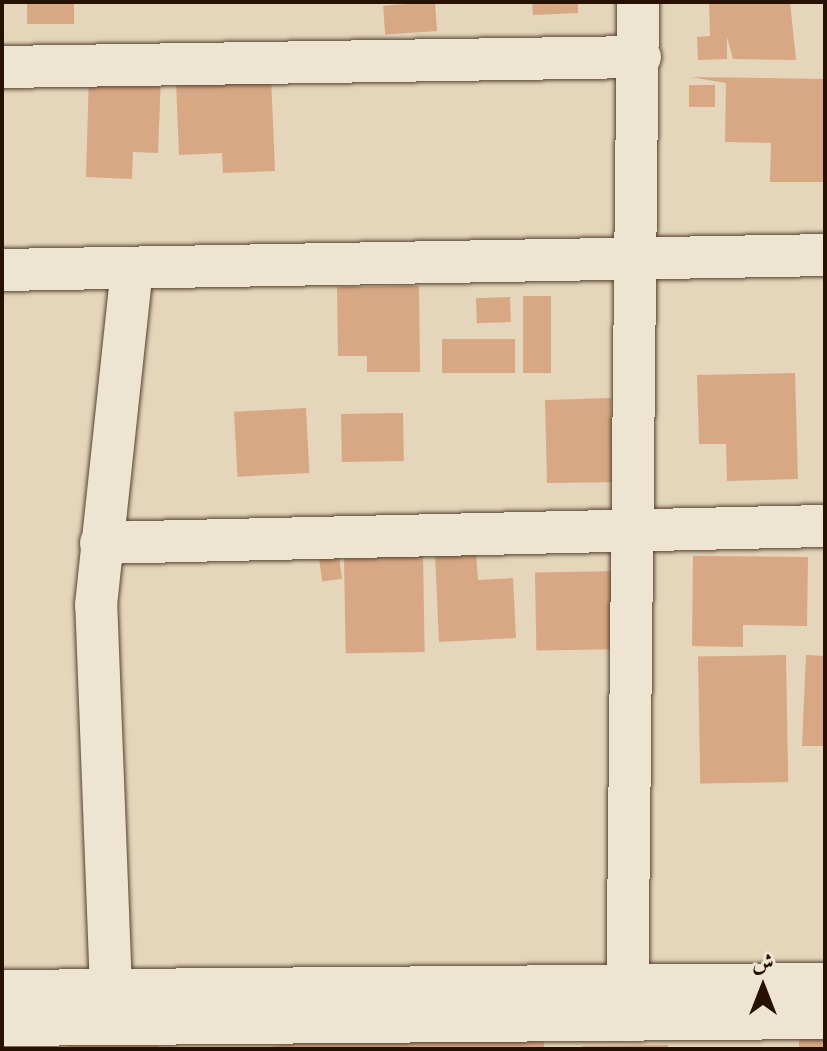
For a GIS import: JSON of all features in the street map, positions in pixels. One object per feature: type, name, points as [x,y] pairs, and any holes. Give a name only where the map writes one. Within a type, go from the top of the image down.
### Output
[{"type":"street","points":[[627,1002],[631,259],[640,57],[638,2]]},
{"type":"street","points":[[2,67],[640,57]]},
{"type":"street","points":[[2,270],[825,255]]},
{"type":"street","points":[[111,989],[96,605],[132,268]]},
{"type":"street","points":[[101,543],[630,527],[825,526]]},
{"type":"street","points":[[8,1022],[556,1035],[627,1002],[825,984]]},
{"type":"street","points":[[8,1022],[111,989],[627,1002],[825,1018]]},
{"type":"building","points":[[27,2],[74,2],[74,24],[27,24]]},
{"type":"building","points":[[435,2],[437,31],[385,35],[383,6]]},
{"type":"building","points":[[532,2],[578,2],[578,13],[533,15]]},
{"type":"building","points":[[709,2],[790,2],[796,60],[733,59],[727,37],[727,59],[698,60],[697,37],[710,36]]},
{"type":"building","points":[[89,74],[161,76],[158,153],[133,152],[132,179],[86,177]]},
{"type":"building","points":[[271,76],[275,171],[223,173],[222,153],[179,155],[176,80]]},
{"type":"building","points":[[691,77],[825,79],[823,182],[770,182],[771,143],[725,142],[726,83]]},
{"type":"building","points":[[689,85],[715,85],[715,107],[689,107]]},
{"type":"building","points":[[419,286],[420,372],[367,372],[367,356],[338,356],[337,287]]},
{"type":"building","points":[[523,296],[551,296],[551,373],[523,373]]},
{"type":"building","points":[[510,297],[511,322],[477,323],[476,298]]},
{"type":"building","points":[[442,339],[515,339],[515,373],[442,373]]},
{"type":"building","points":[[795,373],[798,479],[727,481],[726,444],[699,444],[697,375]]},
{"type":"building","points":[[611,398],[612,450],[626,482],[547,483],[545,400]]},
{"type":"building","points":[[306,408],[309,473],[238,477],[234,412]]},
{"type":"building","points":[[403,413],[404,461],[342,462],[341,414]]},
{"type":"building","points":[[476,552],[478,580],[513,578],[516,638],[439,642],[435,554]]},
{"type":"building","points":[[423,556],[425,652],[346,653],[344,557]]},
{"type":"building","points":[[693,556],[808,557],[807,626],[743,625],[743,647],[692,646]]},
{"type":"building","points":[[339,557],[342,579],[322,582],[319,560]]},
{"type":"building","points":[[623,571],[624,649],[536,651],[535,573]]},
{"type":"building","points":[[786,655],[788,782],[700,784],[698,657]]},
{"type":"building","points":[[806,655],[825,656],[825,746],[802,746]]},
{"type":"building","points":[[291,1031],[544,1033],[544,1049],[254,1049],[291,1044]]},
{"type":"building","points":[[799,1038],[825,1038],[825,1049],[799,1049]]},
{"type":"building","points":[[67,1044],[158,1044],[158,1049],[67,1049]]},
{"type":"building","points":[[668,1045],[668,1049],[582,1049],[582,1046]]}]
